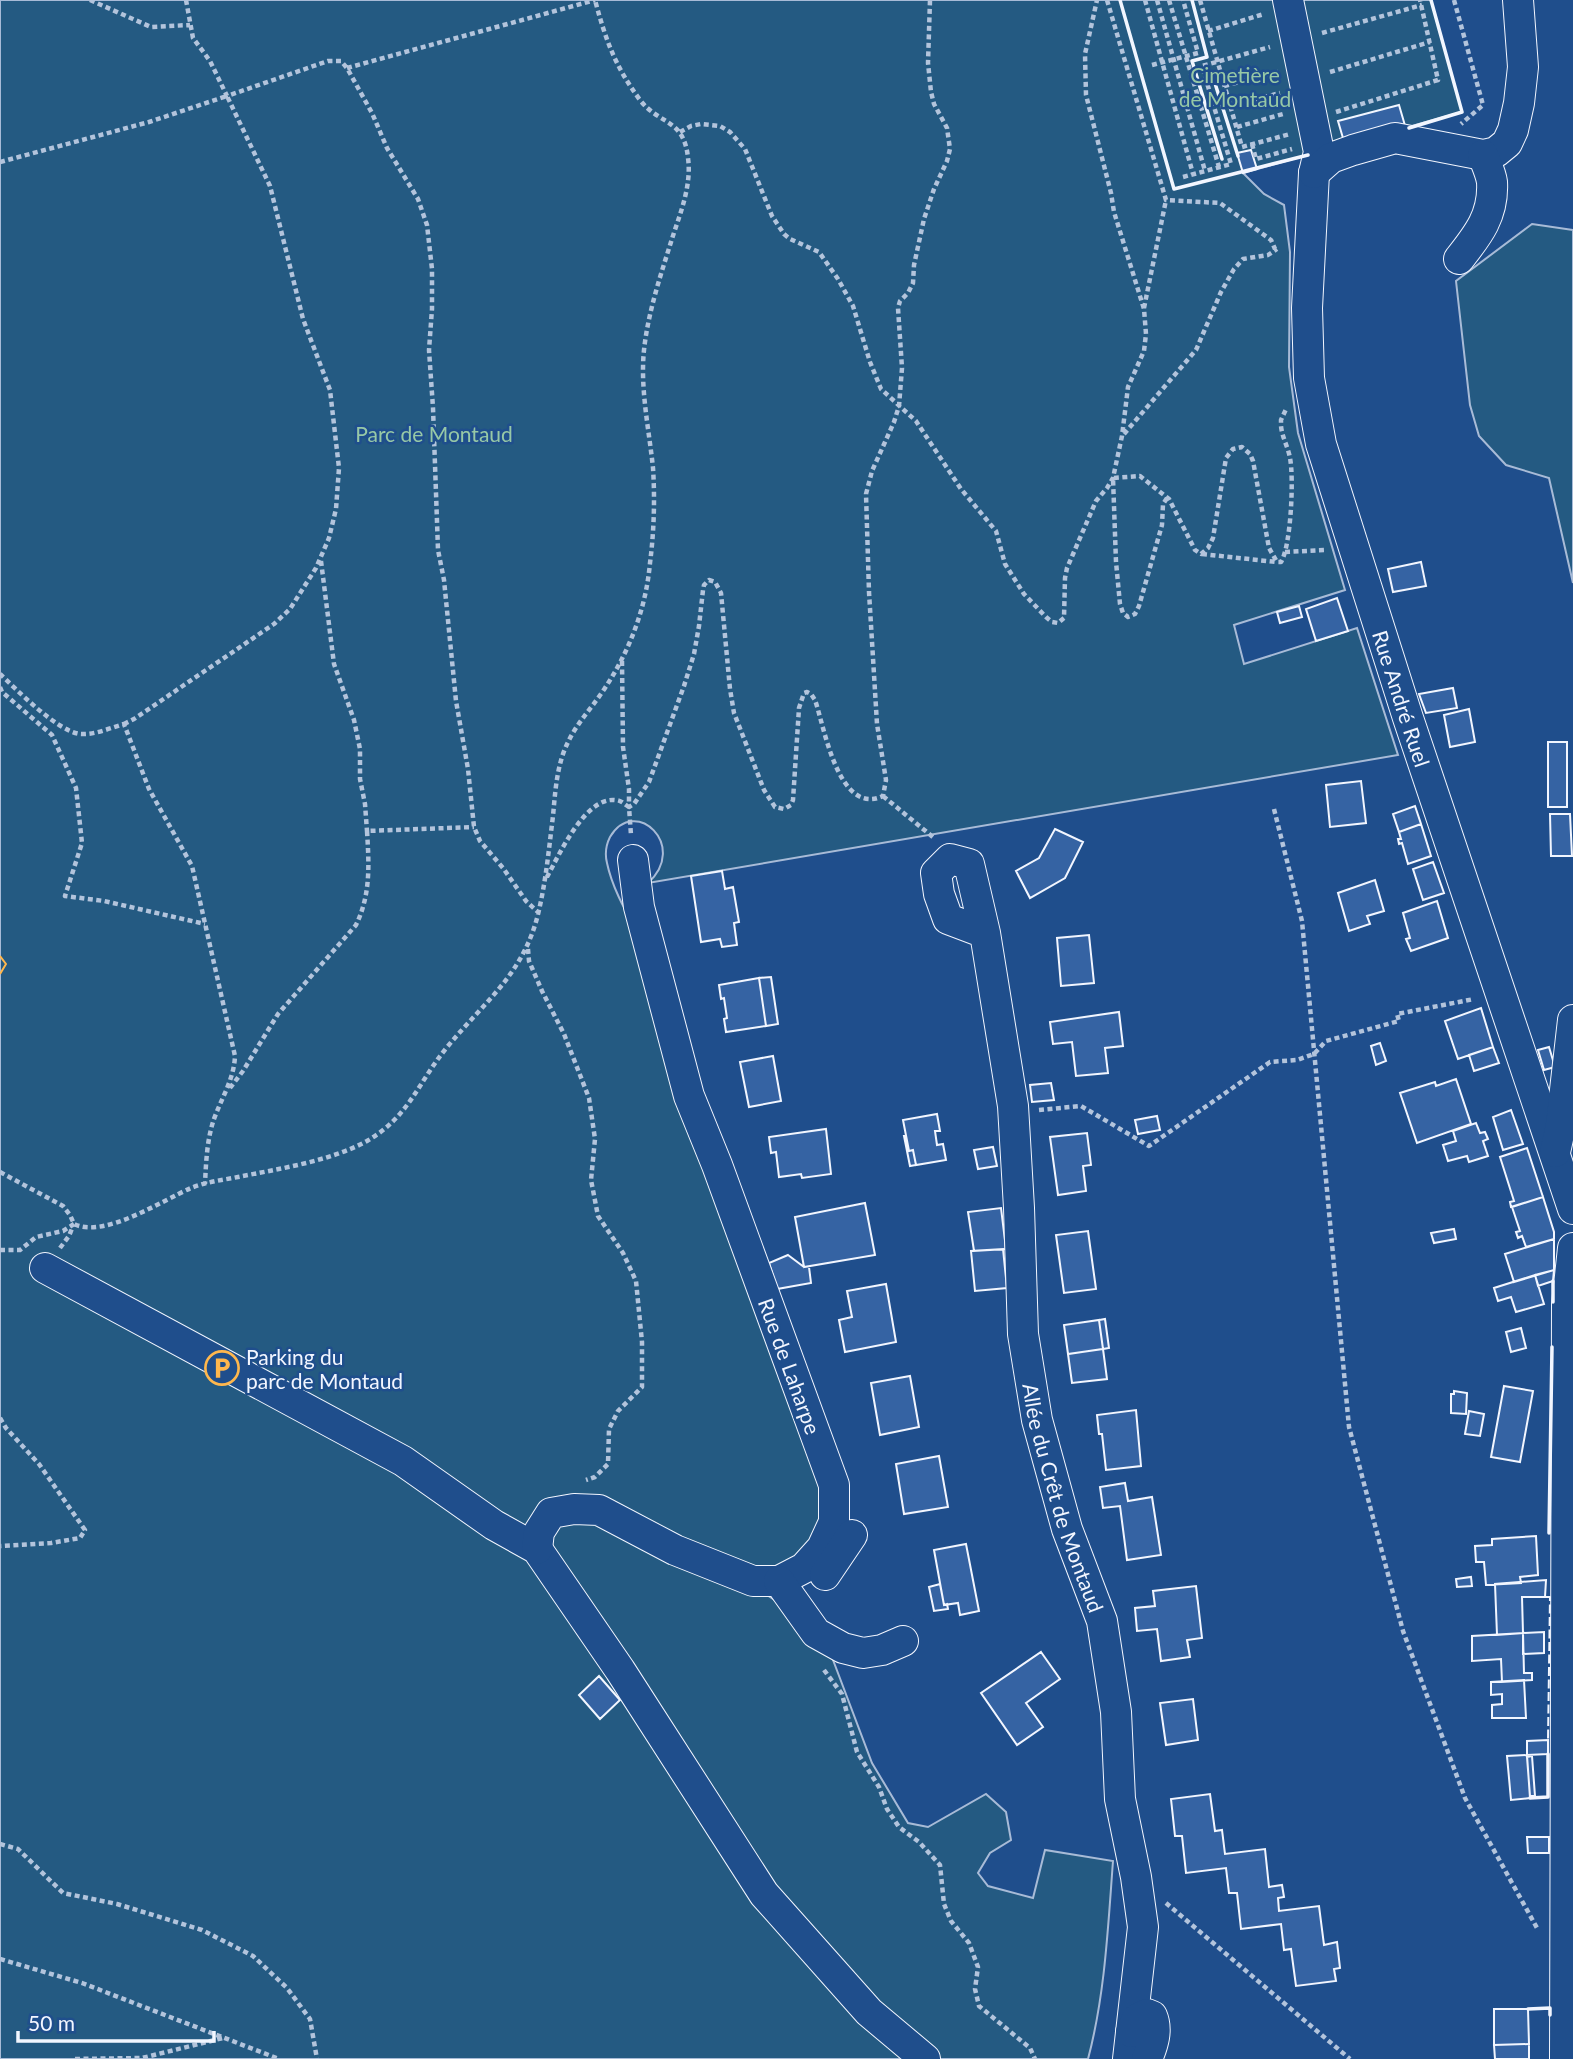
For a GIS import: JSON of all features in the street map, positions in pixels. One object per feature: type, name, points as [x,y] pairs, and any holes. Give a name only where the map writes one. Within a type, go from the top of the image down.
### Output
[{"type":"street","points":[[1314,173],[1331,158],[1395,138],[1483,155],[1496,152],[1507,143],[1520,103],[1522,67],[1518,0]]},
{"type":"street","name":"Rue André Ruel","points":[[1289,3],[1319,152],[1314,173],[1307,308],[1309,378],[1321,444],[1408,719],[1573,1209]]},
{"type":"street","points":[[1459,259],[1481,231],[1489,209],[1492,181],[1483,155]]},
{"type":"street","name":"Allée du Crêt de Montaud","points":[[950,859],[969,864],[985,933],[1013,1113],[1023,1334],[1037,1420],[1067,1529],[1102,1620],[1116,1712],[1120,1799],[1143,1927],[1130,2046]]},
{"type":"street","name":"Rue de Laharpe","points":[[633,860],[639,907],[689,1096],[717,1164],[834,1485],[834,1522],[822,1548],[784,1588]]},
{"type":"street","points":[[1555,1153],[1561,1125],[1573,1020]]},
{"type":"street","points":[[1564,2059],[1567,1304],[1573,1248]]},
{"type":"street","points":[[45,1268],[403,1461],[494,1525],[537,1549],[620,1670],[764,1894],[869,2012],[925,2059]]},
{"type":"street","points":[[537,1549],[539,1532],[551,1513],[574,1509],[599,1510],[675,1550],[753,1581],[784,1588],[813,1585],[826,1574],[852,1535]]},
{"type":"street","points":[[784,1588],[816,1633],[843,1648],[863,1653],[882,1650],[903,1641]]},
{"type":"street","points":[[1130,2046],[1137,2019],[1147,2014],[1152,2016],[1155,2035],[1147,2059]]},
{"type":"path","points":[[90,0],[151,27],[190,25]]},
{"type":"path","points":[[0,674],[26,699],[72,732],[90,734],[124,724],[274,624],[297,600],[329,538],[339,489],[330,390],[303,319],[270,186],[210,61],[195,42],[186,0]]},
{"type":"path","points":[[0,1172],[63,1206],[74,1224],[87,1228],[100,1227],[148,1210],[186,1190],[205,1184],[281,1168],[351,1149],[386,1129],[413,1100],[449,1045],[501,988],[528,948],[539,912],[556,783],[563,754],[583,715],[605,689],[622,661],[636,629],[650,563],[653,484],[642,370],[644,346],[658,281],[688,182],[688,153],[680,132],[644,105],[621,72],[607,43],[596,0],[347,68]]},
{"type":"path","points":[[883,796],[886,779],[877,724],[866,494],[872,471],[899,406],[902,368],[898,308],[913,283],[924,219],[950,149],[947,128],[930,92],[930,0]]},
{"type":"path","points":[[1097,0],[1085,54],[1086,95],[1114,212],[1146,323],[1142,356],[1128,387],[1113,478],[1114,535],[1120,604],[1123,613],[1128,617],[1135,614],[1139,606],[1162,525],[1163,503],[1167,498]]},
{"type":"path","points":[[1107,0],[1166,200],[1144,309]]},
{"type":"path","points":[[1145,0],[1193,174]]},
{"type":"path","points":[[1157,0],[1205,171]]},
{"type":"path","points":[[1169,0],[1219,167]]},
{"type":"path","points":[[1152,65],[1198,53],[1183,0]]},
{"type":"path","points":[[1200,0],[1208,31],[1242,147],[1252,144],[1307,96],[1421,2],[1438,80],[1307,96],[1230,106]]},
{"type":"path","points":[[1454,0],[1483,105],[1460,125]]},
{"type":"path","points":[[1208,31],[1289,3]]},
{"type":"path","points":[[1237,127],[1430,42]]},
{"type":"path","points":[[0,162],[149,122],[328,61],[341,61],[347,68],[372,113],[387,148],[418,199],[427,225],[432,269],[429,350],[438,550],[474,827],[480,841],[526,901],[539,912]]},
{"type":"path","points":[[1183,177],[1231,164],[1202,66],[1217,62],[1307,96]]},
{"type":"path","points":[[1224,86],[1307,96]]},
{"type":"path","points":[[1252,144],[1256,159],[1307,96]]},
{"type":"path","points":[[680,132],[701,124],[720,126],[730,132],[745,149],[772,216],[783,234],[818,252],[838,279],[853,306],[877,382],[886,395],[916,421],[961,489],[996,531],[1009,572],[1024,594],[1052,622],[1058,623],[1064,618],[1065,578],[1068,568],[1096,501],[1113,478]]},
{"type":"path","points":[[1122,436],[1196,350],[1221,292],[1238,264],[1243,258],[1268,256],[1275,249],[1270,240],[1220,203],[1166,200]]},
{"type":"path","points":[[1113,478],[1140,476],[1171,501],[1195,550],[1201,554],[1277,562],[1282,560],[1290,514],[1292,468],[1281,420],[1292,394],[1309,378]]},
{"type":"path","points":[[1201,554],[1213,538],[1226,458],[1238,446],[1245,449],[1253,461],[1269,548],[1277,562]]},
{"type":"path","points":[[1285,552],[1325,550],[1331,555]]},
{"type":"path","points":[[225,1094],[243,1071],[278,1014],[356,925],[368,890],[367,831],[360,779],[360,750],[354,720],[334,664],[322,582],[321,556]]},
{"type":"path","points":[[629,807],[640,797],[649,782],[684,686],[694,653],[704,585],[709,580],[719,586],[721,593],[734,713],[764,790],[775,807],[785,809],[793,800],[799,708],[804,693],[807,692],[815,700],[827,744],[844,780],[858,796],[877,799],[883,796]]},
{"type":"path","points":[[622,661],[623,747],[629,789],[633,860]]},
{"type":"path","points":[[1,690],[52,736],[76,788],[82,843],[65,896],[104,901],[205,924]]},
{"type":"path","points":[[124,724],[149,789],[192,866],[235,1056],[233,1075],[213,1121],[207,1150],[205,1184]]},
{"type":"path","points":[[883,796],[931,835],[950,859]]},
{"type":"path","points":[[544,881],[572,832],[588,813],[611,800],[622,801],[629,807]]},
{"type":"path","points":[[1274,809],[1302,921],[1349,1427],[1403,1632],[1465,1798],[1538,1930]]},
{"type":"path","points":[[367,831],[474,827]]},
{"type":"path","points":[[528,948],[529,961],[564,1034],[589,1098],[595,1139],[592,1180],[598,1216],[623,1253],[636,1281],[642,1342],[642,1387],[618,1411],[609,1429],[608,1464],[596,1477],[585,1481]]},
{"type":"path","points":[[1013,1113],[1081,1106],[1149,1146],[1270,1062],[1297,1060],[1314,1054],[1326,1041],[1399,1021],[1397,1014],[1474,999],[1471,991],[1497,984]]},
{"type":"path","points":[[0,1418],[39,1464],[85,1530],[80,1538],[0,1546]]},
{"type":"path","points":[[816,1633],[821,1665],[842,1694],[857,1752],[879,1787],[887,1809],[899,1827],[919,1842],[940,1865],[944,1904],[951,1920],[969,1943],[978,1967],[975,1989],[979,2006],[1030,2048],[1035,2059]]},
{"type":"path","points":[[0,1844],[18,1849],[63,1893],[117,1904],[202,1930],[253,1956],[287,1988],[310,2019],[317,2059]]},
{"type":"path","points":[[1136,1877],[1349,2059]]},
{"type":"path","points":[[0,1959],[82,1983],[279,2059]]},
{"type":"path","points":[[75,2059],[142,2058],[224,2038]]},
{"type":"green space","name":"Parc de Montaud","points":[[0,0],[1431,0],[1462,112],[1243,173],[1264,194],[1284,205],[1290,252],[1289,367],[1298,433],[1345,590],[1234,625],[1244,664],[1357,628],[1398,755],[648,883],[659,869],[663,854],[661,841],[654,830],[644,823],[632,821],[620,825],[610,837],[606,853],[612,881],[637,932],[819,1470],[822,1526],[810,1544],[759,1590],[784,1606],[830,1652],[872,1763],[908,1823],[928,1827],[986,1794],[1006,1812],[1011,1840],[990,1853],[978,1873],[988,1886],[1033,1898],[1045,1850],[1113,1861],[1102,1986],[1088,2059],[0,2059]]},
{"type":"green space","points":[[1532,224],[1573,230],[1573,583],[1549,478],[1506,465],[1479,436],[1470,405],[1456,281]]},
{"type":"building","points":[[1399,105],[1406,129],[1345,145],[1338,121]]},
{"type":"building","points":[[1251,150],[1257,169],[1243,173],[1237,153]]},
{"type":"building","points":[[1421,562],[1426,586],[1393,592],[1388,569]]},
{"type":"building","points":[[1337,598],[1348,631],[1316,641],[1306,609]]},
{"type":"building","points":[[1299,606],[1302,617],[1280,623],[1277,612]]},
{"type":"building","points":[[1453,688],[1457,708],[1426,713],[1419,694]]},
{"type":"building","points":[[1469,709],[1475,742],[1450,747],[1444,715]]},
{"type":"building","points":[[1548,742],[1567,742],[1567,807],[1548,807]]},
{"type":"building","points":[[1361,781],[1366,823],[1330,827],[1326,785]]},
{"type":"building","points":[[1415,806],[1421,824],[1399,832],[1393,814]]},
{"type":"building","points":[[1550,814],[1570,814],[1572,856],[1551,856]]},
{"type":"building","points":[[1421,824],[1431,856],[1408,864],[1402,843],[1399,844],[1399,832]]},
{"type":"building","points":[[1055,829],[1083,842],[1065,878],[1030,898],[1016,871],[1039,858]]},
{"type":"building","points":[[1433,862],[1444,893],[1423,900],[1413,869]]},
{"type":"building","points":[[722,871],[725,889],[733,887],[739,922],[734,923],[737,945],[722,947],[720,939],[701,942],[691,876]]},
{"type":"building","points":[[1375,880],[1384,911],[1367,916],[1370,924],[1349,931],[1338,893]]},
{"type":"building","points":[[1437,901],[1448,938],[1411,951],[1406,939],[1410,938],[1403,913]]},
{"type":"building","points":[[1089,935],[1094,983],[1061,986],[1057,938]]},
{"type":"building","points":[[771,977],[778,1024],[766,1026],[759,978]]},
{"type":"building","points":[[759,978],[766,1026],[726,1032],[724,1019],[727,1018],[719,985]]},
{"type":"building","points":[[1481,1008],[1493,1047],[1458,1059],[1445,1021]]},
{"type":"building","points":[[1119,1012],[1123,1046],[1105,1048],[1108,1073],[1076,1076],[1072,1042],[1053,1044],[1050,1022]]},
{"type":"building","points":[[1380,1043],[1386,1061],[1376,1065],[1371,1046]]},
{"type":"building","points":[[1493,1047],[1499,1063],[1474,1071],[1469,1055]]},
{"type":"building","points":[[1549,1047],[1555,1067],[1544,1070],[1538,1050]]},
{"type":"building","points":[[773,1056],[781,1101],[749,1107],[740,1062]]},
{"type":"building","points":[[1456,1079],[1471,1124],[1417,1143],[1400,1093],[1435,1082],[1436,1086]]},
{"type":"building","points":[[1051,1083],[1054,1100],[1032,1102],[1030,1085]]},
{"type":"building","points":[[1511,1110],[1523,1144],[1503,1150],[1493,1117]]},
{"type":"building","points":[[937,1114],[940,1131],[935,1131],[937,1145],[943,1144],[946,1160],[916,1165],[913,1150],[909,1151],[903,1120]]},
{"type":"building","points":[[1157,1116],[1160,1130],[1138,1134],[1135,1120]]},
{"type":"building","points":[[1476,1123],[1480,1133],[1485,1132],[1488,1139],[1483,1141],[1488,1156],[1469,1162],[1467,1156],[1448,1161],[1443,1145],[1456,1141],[1453,1131]]},
{"type":"building","points":[[826,1129],[831,1174],[802,1178],[801,1174],[779,1177],[776,1152],[771,1153],[769,1137]]},
{"type":"building","points":[[1087,1133],[1091,1165],[1083,1166],[1086,1191],[1058,1195],[1050,1137]]},
{"type":"building","points":[[904,1136],[909,1151],[913,1150],[916,1165],[910,1166]]},
{"type":"building","points":[[993,1147],[997,1166],[978,1169],[974,1150]]},
{"type":"building","points":[[1527,1148],[1543,1197],[1511,1207],[1510,1202],[1514,1201],[1500,1157]]},
{"type":"building","points":[[1543,1197],[1554,1239],[1526,1247],[1522,1236],[1518,1238],[1516,1232],[1520,1231],[1512,1207]]},
{"type":"building","points":[[865,1203],[875,1255],[804,1267],[795,1217]]},
{"type":"building","points":[[1001,1208],[1006,1249],[974,1251],[968,1212]]},
{"type":"building","points":[[1454,1229],[1456,1239],[1434,1243],[1431,1233]]},
{"type":"building","points":[[1088,1231],[1096,1289],[1064,1293],[1056,1235]]},
{"type":"building","points":[[1554,1239],[1554,1270],[1514,1282],[1505,1254]]},
{"type":"building","points":[[1003,1249],[1007,1288],[975,1291],[971,1251]]},
{"type":"building","points":[[788,1255],[804,1267],[809,1267],[811,1283],[777,1289],[769,1263]]},
{"type":"building","points":[[1554,1270],[1553,1281],[1538,1286],[1535,1275]]},
{"type":"building","points":[[1535,1275],[1544,1304],[1516,1312],[1511,1297],[1498,1301],[1494,1288]]},
{"type":"building","points":[[886,1284],[896,1342],[845,1352],[839,1320],[852,1317],[847,1291]]},
{"type":"building","points":[[1105,1319],[1109,1348],[1103,1349],[1099,1320]]},
{"type":"building","points":[[1099,1320],[1103,1349],[1068,1354],[1064,1325]]},
{"type":"building","points":[[1521,1328],[1526,1348],[1511,1352],[1506,1332]]},
{"type":"building","points":[[1103,1349],[1107,1379],[1072,1383],[1068,1354]]},
{"type":"building","points":[[910,1376],[919,1427],[880,1435],[871,1383]]},
{"type":"building","points":[[1504,1386],[1533,1391],[1520,1462],[1491,1457]]},
{"type":"building","points":[[1454,1391],[1467,1393],[1466,1414],[1451,1413],[1451,1394],[1454,1394]]},
{"type":"building","points":[[1136,1410],[1141,1466],[1106,1470],[1097,1415]]},
{"type":"building","points":[[1469,1411],[1484,1414],[1480,1436],[1465,1434]]},
{"type":"building","points":[[939,1456],[948,1507],[904,1514],[896,1464]]},
{"type":"building","points":[[1125,1483],[1128,1501],[1152,1497],[1161,1555],[1127,1560],[1120,1506],[1103,1508],[1100,1487]]},
{"type":"building","points":[[1536,1536],[1538,1575],[1520,1577],[1521,1583],[1486,1585],[1484,1562],[1476,1562],[1475,1546],[1492,1545],[1492,1539]]},
{"type":"building","points":[[966,1544],[979,1611],[960,1615],[958,1603],[944,1605],[934,1550]]},
{"type":"building","points":[[1471,1577],[1472,1586],[1457,1587],[1456,1579]]},
{"type":"building","points":[[1546,1580],[1545,1597],[1522,1597],[1523,1633],[1497,1635],[1495,1584]]},
{"type":"building","points":[[940,1584],[944,1605],[947,1604],[948,1609],[934,1611],[929,1587]]},
{"type":"building","points":[[1196,1586],[1202,1638],[1187,1640],[1190,1657],[1161,1661],[1157,1629],[1137,1631],[1135,1608],[1155,1606],[1153,1591]]},
{"type":"building","points":[[1544,1632],[1544,1653],[1523,1654],[1523,1633]]},
{"type":"building","points":[[1523,1633],[1524,1673],[1532,1673],[1532,1680],[1502,1682],[1501,1659],[1472,1661],[1472,1636]]},
{"type":"building","points":[[1041,1652],[1060,1679],[1026,1703],[1043,1727],[1017,1745],[981,1693]]},
{"type":"building","points":[[599,1676],[620,1700],[600,1719],[579,1695]]},
{"type":"building","points":[[1524,1680],[1526,1718],[1492,1718],[1492,1705],[1502,1704],[1502,1694],[1491,1695],[1491,1682]]},
{"type":"building","points":[[1193,1699],[1198,1740],[1166,1745],[1160,1703]]},
{"type":"building","points":[[1548,1740],[1548,1754],[1527,1755],[1527,1741]]},
{"type":"building","points":[[1527,1755],[1530,1798],[1511,1800],[1507,1756]]},
{"type":"building","points":[[1532,1756],[1535,1796],[1530,1796],[1527,1757]]},
{"type":"building","points":[[1210,1794],[1215,1831],[1222,1830],[1225,1854],[1265,1849],[1269,1887],[1282,1885],[1284,1897],[1278,1898],[1279,1911],[1319,1906],[1324,1945],[1337,1942],[1340,1968],[1334,1969],[1336,1981],[1296,1986],[1291,1949],[1284,1950],[1281,1924],[1241,1929],[1237,1893],[1229,1893],[1226,1868],[1186,1873],[1182,1836],[1175,1836],[1171,1799]]},
{"type":"building","points":[[1527,1837],[1549,1837],[1549,1853],[1528,1853]]},
{"type":"building","points":[[1494,2009],[1528,2009],[1529,2044],[1494,2045]]},
{"type":"building","points":[[1529,2044],[1529,2059],[1495,2059],[1494,2045]]},
{"type":"fence","points":[[1545,1597],[1550,1597],[1548,1740]]},
{"type":"wall","points":[[1120,0],[1174,189],[1308,155]]},
{"type":"wall","points":[[1192,0],[1207,57],[1192,61],[1222,159]]},
{"type":"wall","points":[[1409,128],[1462,112],[1431,0]]},
{"type":"wall","points":[[1213,77],[1238,156]]},
{"type":"wall","points":[[1553,1281],[1553,1302]]},
{"type":"wall","points":[[1549,1533],[1552,1347]]},
{"type":"wall","points":[[1530,1798],[1548,1797],[1548,1754]]},
{"type":"wall","points":[[1528,2009],[1550,2008],[1550,2015]]},
{"type":"power","points":[[0,956],[6,964],[0,974]]},
{"type":"place","name":"Parking du parc de Montaud","points":[[222,1368]]},
{"type":"park label","name":"Cimetière de Montaud","points":[[1235,86]]}]
